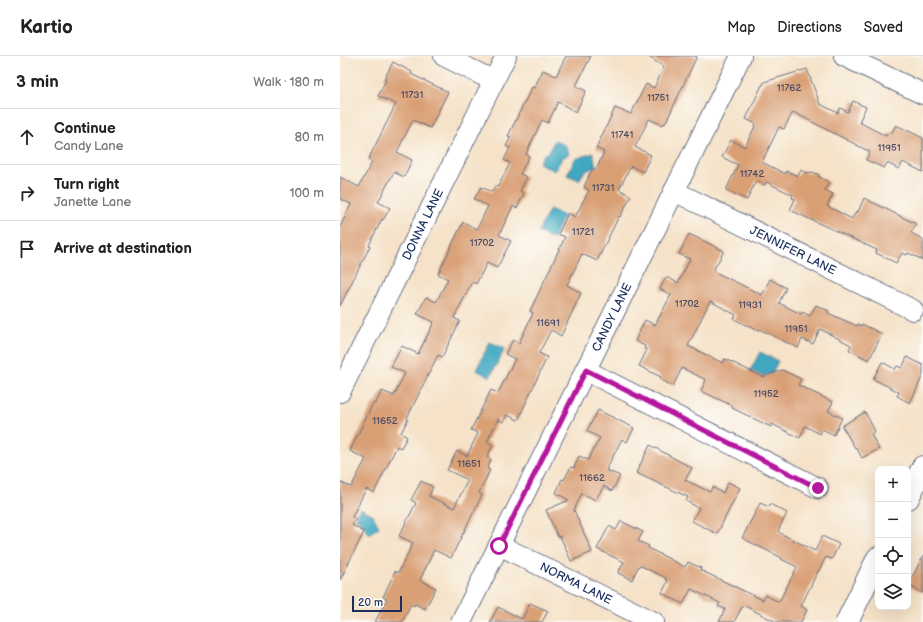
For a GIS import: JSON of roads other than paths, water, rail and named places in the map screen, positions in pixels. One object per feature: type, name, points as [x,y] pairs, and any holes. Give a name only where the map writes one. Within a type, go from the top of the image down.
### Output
[{"type":"main road","points":[[911,492],[923,467]]},
{"type":"main road","points":[[846,622],[875,564]]},
{"type":"street","points":[[444,56],[494,81]]},
{"type":"street","name":"DONNA LANE","points":[[340,392],[506,56]]},
{"type":"street","name":"CANDY LANE","points":[[461,622],[741,56]]},
{"type":"street","points":[[844,56],[923,94]]},
{"type":"street","name":"JENNIFER LANE","points":[[674,192],[912,310]]},
{"type":"street","points":[[586,370],[818,488]]},
{"type":"street","name":"NORMA LANE","points":[[499,546],[654,622]]},
{"type":"water","points":[[555,140],[566,146],[569,154],[562,158],[555,171],[539,163],[544,154],[548,153]]},
{"type":"water","points":[[593,153],[596,167],[585,171],[579,180],[567,175],[575,159]]},
{"type":"water","points":[[550,209],[564,216],[553,239],[538,232]]},
{"type":"water","points":[[490,342],[505,349],[490,377],[476,370]]},
{"type":"water","points":[[760,352],[778,361],[772,373],[761,376],[750,371]]},
{"type":"water","points":[[360,508],[372,514],[379,527],[369,534],[362,522],[356,519]]}]
